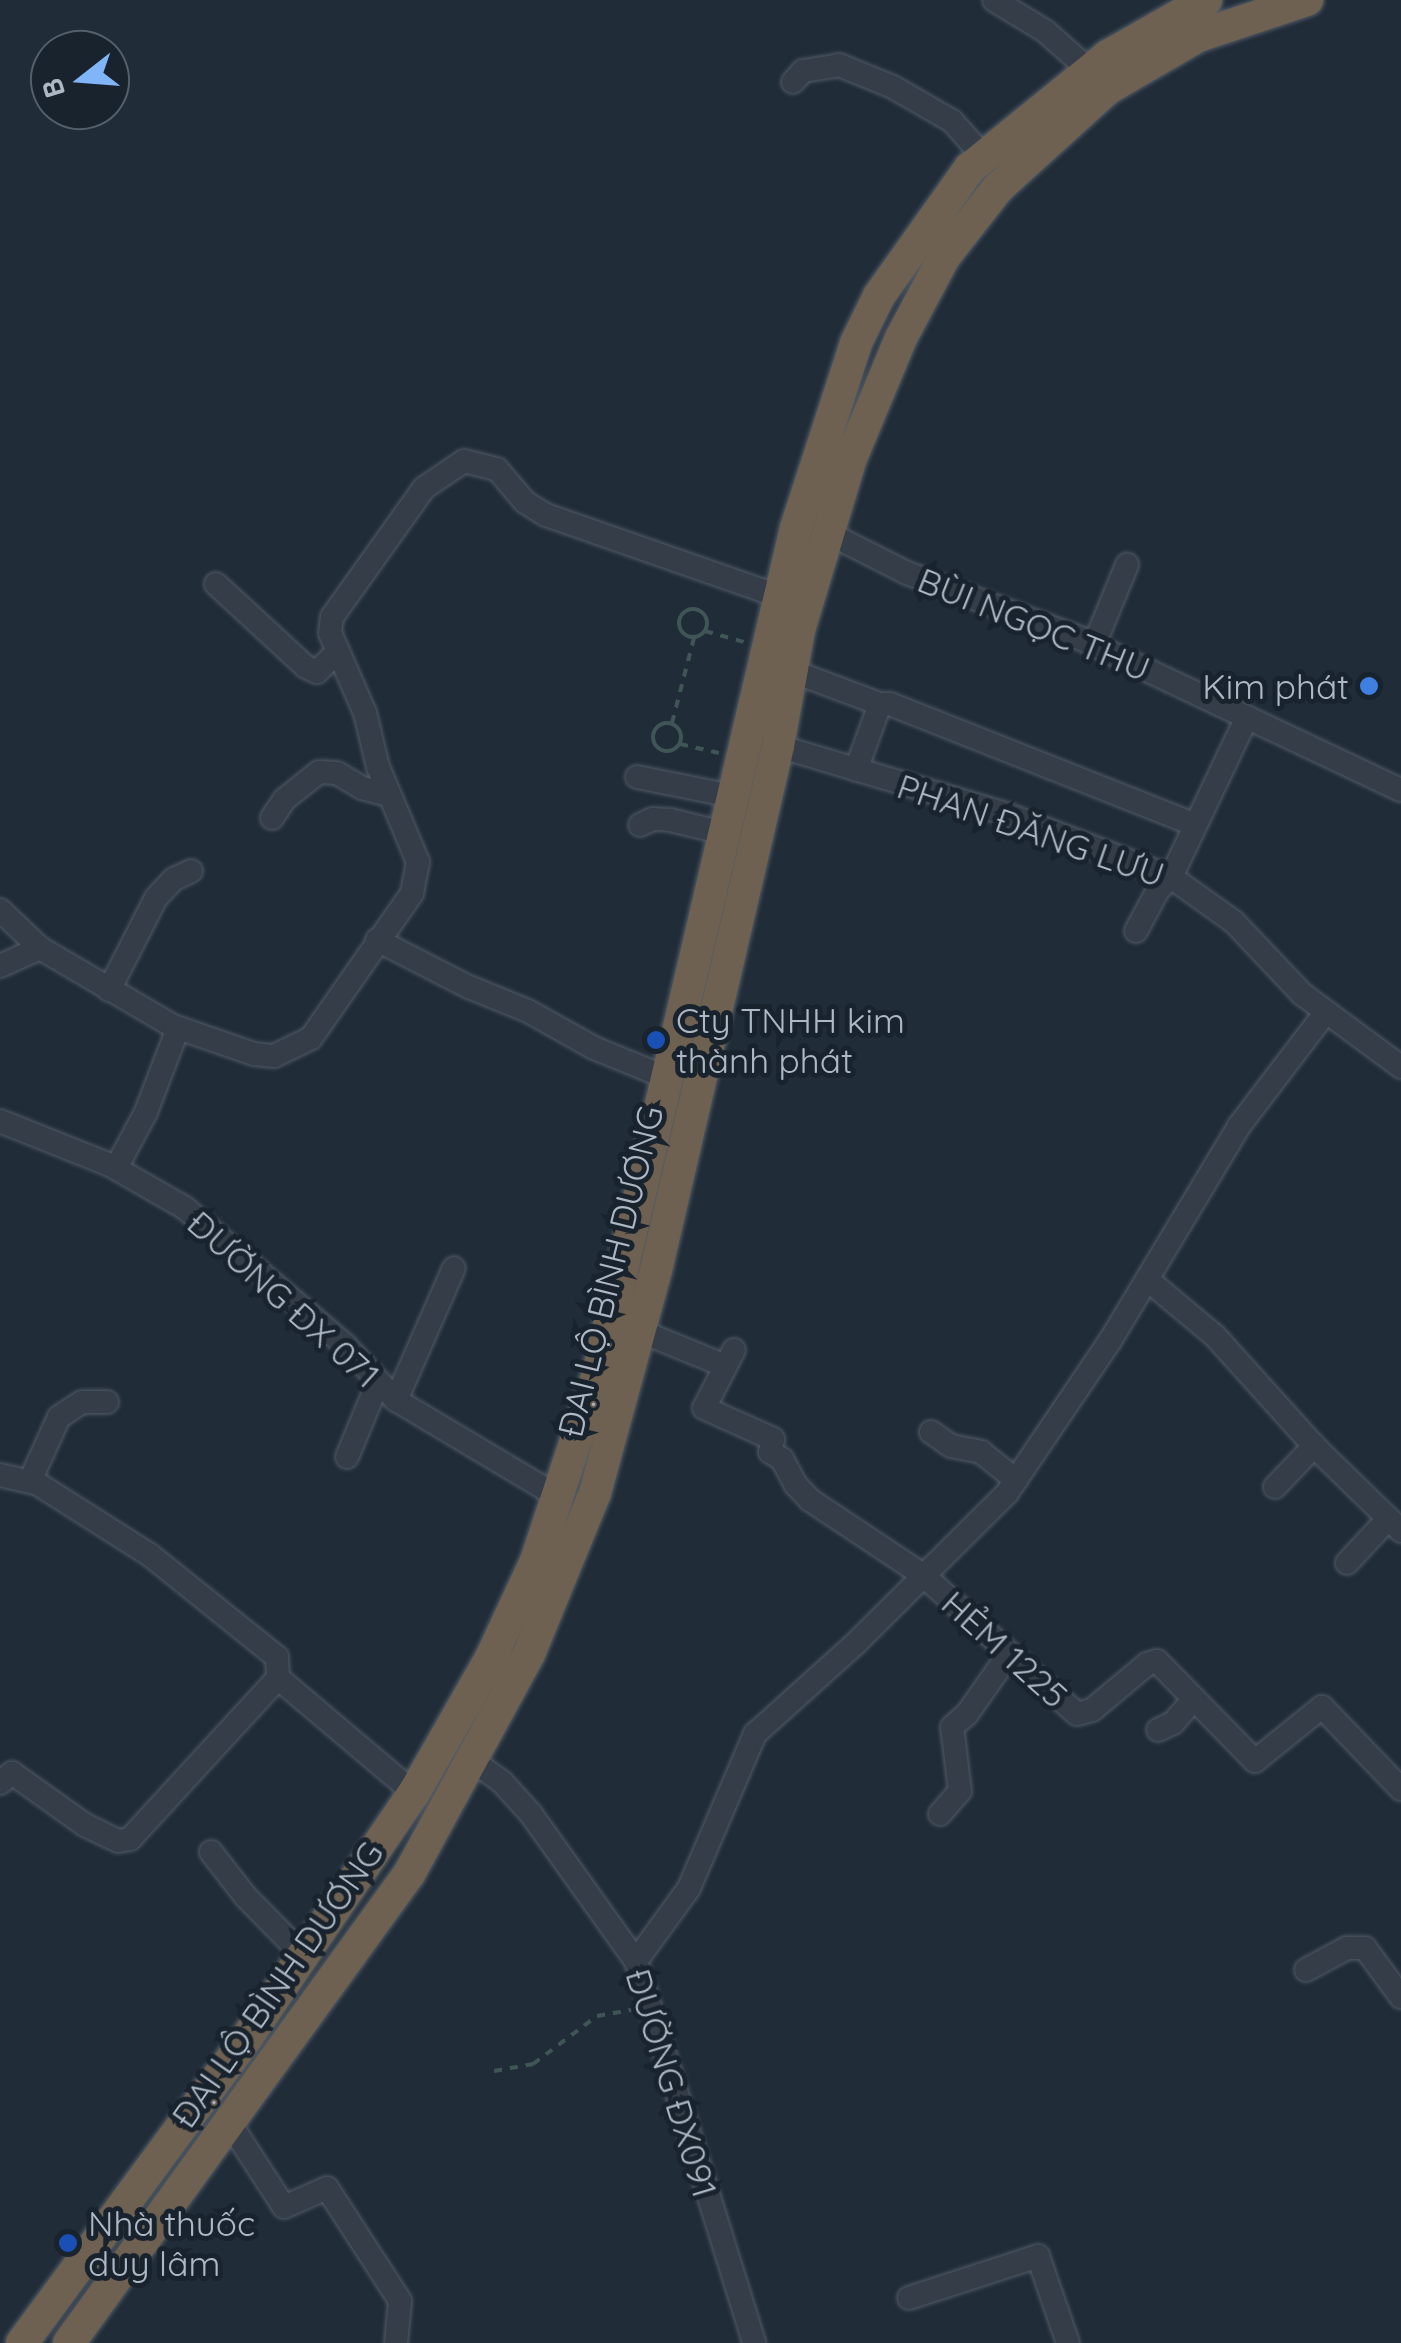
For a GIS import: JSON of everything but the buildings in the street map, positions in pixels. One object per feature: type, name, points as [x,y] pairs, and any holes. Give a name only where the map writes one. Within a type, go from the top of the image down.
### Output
[{"type":"highway","name":"ĐẠI LỘ BÌNH DƯƠNG","points":[[22,2343],[303,1955],[414,1793],[490,1660],[536,1561],[598,1376],[670,1079],[765,648],[815,458],[856,342],[913,244],[984,157],[1090,71],[1206,0]]},
{"type":"highway","name":"ĐẠI LỘ BÌNH DƯƠNG","points":[[68,2343],[408,1874],[529,1654],[595,1493],[640,1330],[778,746],[800,630],[851,458],[901,338],[944,257],[998,188],[1107,89],[1198,36],[1306,0]]},
{"type":"street","points":[[994,0],[1045,31],[1090,71]]},
{"type":"street","points":[[793,82],[803,70],[839,65],[893,87],[952,121],[984,157]]},
{"type":"street","points":[[0,910],[40,948],[178,1028],[254,1054],[274,1056],[297,1049],[311,1038],[417,883],[418,862],[410,836],[388,794],[365,713],[330,633],[332,617],[424,488],[464,461],[497,468],[525,502],[546,515],[778,596]]},
{"type":"street","name":"BÙI NGỌC THU","points":[[830,534],[907,573],[1094,644],[1401,790]]},
{"type":"street","points":[[1094,644],[1127,566]]},
{"type":"street","points":[[216,584],[306,668],[317,672],[337,652]]},
{"type":"street","points":[[792,671],[880,704],[890,704],[1196,826]]},
{"type":"street","points":[[856,770],[880,704]]},
{"type":"street","points":[[1136,930],[1158,890],[1171,877],[1247,717]]},
{"type":"street","name":"PHAN ĐĂNG LƯU","points":[[778,746],[1010,815],[1171,877],[1234,922],[1302,994],[1401,1067]]},
{"type":"street","points":[[272,818],[285,799],[319,772],[337,773],[362,788],[388,794]]},
{"type":"street","points":[[637,777],[732,796]]},
{"type":"street","points":[[640,826],[653,819],[670,820],[724,833]]},
{"type":"street","points":[[109,990],[156,898],[174,880],[192,871]]},
{"type":"street","points":[[377,940],[469,988],[528,1011],[594,1048],[670,1079]]},
{"type":"street","points":[[0,966],[40,948]]},
{"type":"street","points":[[636,1961],[688,1888],[754,1734],[923,1575],[1016,1480],[1148,1280],[1239,1126],[1325,1013]]},
{"type":"street","points":[[116,1168],[146,1112],[178,1028]]},
{"type":"street","name":"ĐƯỜNG ĐX 071","points":[[0,1121],[47,1136],[116,1168],[185,1208],[345,1345],[377,1385],[396,1400],[508,1471],[558,1496]]},
{"type":"street","points":[[396,1400],[454,1268]]},
{"type":"street","points":[[1148,1280],[1215,1336],[1314,1446],[1395,1525],[1347,1563]]},
{"type":"street","name":"HẺM 1225","points":[[640,1330],[728,1357],[704,1408],[772,1439],[770,1452],[782,1460],[796,1486],[810,1500],[923,1575],[1077,1714],[1092,1710],[1147,1664],[1157,1661],[1255,1761],[1322,1707],[1401,1790]]},
{"type":"street","points":[[347,1458],[377,1385]]},
{"type":"street","points":[[30,1482],[59,1417],[82,1402],[107,1402]]},
{"type":"street","points":[[931,1432],[951,1446],[982,1452],[1016,1480]]},
{"type":"street","points":[[1275,1487],[1314,1446]]},
{"type":"street","points":[[0,1475],[30,1482],[150,1556],[277,1657],[278,1678],[130,1839],[118,1841],[85,1825],[12,1773],[0,1783]]},
{"type":"street","points":[[940,1814],[960,1791],[952,1727],[967,1714],[1009,1654]]},
{"type":"street","points":[[278,1678],[414,1793]]},
{"type":"street","points":[[1158,1730],[1173,1723],[1194,1699]]},
{"type":"street","name":"ĐƯỜNG ĐX091","points":[[469,1758],[502,1782],[531,1814],[636,1961],[753,2343]]},
{"type":"street","points":[[211,1852],[246,1897],[303,1955]]},
{"type":"street","points":[[1306,1970],[1347,1948],[1365,1948],[1401,1996]]},
{"type":"street","points":[[229,2122],[284,2207],[327,2188],[400,2301],[396,2343]]},
{"type":"street","points":[[908,2298],[1038,2256],[1068,2343]]},
{"type":"path","points":[[694,638],[679,629],[685,611],[703,613],[705,631]]},
{"type":"path","points":[[672,723],[694,638],[705,631],[765,648]]},
{"type":"path","points":[[680,744],[681,732],[672,723],[660,724],[654,742],[663,751],[680,744],[740,757]]},
{"type":"path","points":[[494,2071],[533,2064],[598,2016],[624,2014],[650,2001]]},
{"type":"place","name":"Kim phát","points":[[1369,686]]},
{"type":"place","name":"Cty TNHH kim thành phát","points":[[656,1040]]},
{"type":"place","name":"Nhà thuốc duy lâm","points":[[68,2243]]}]
